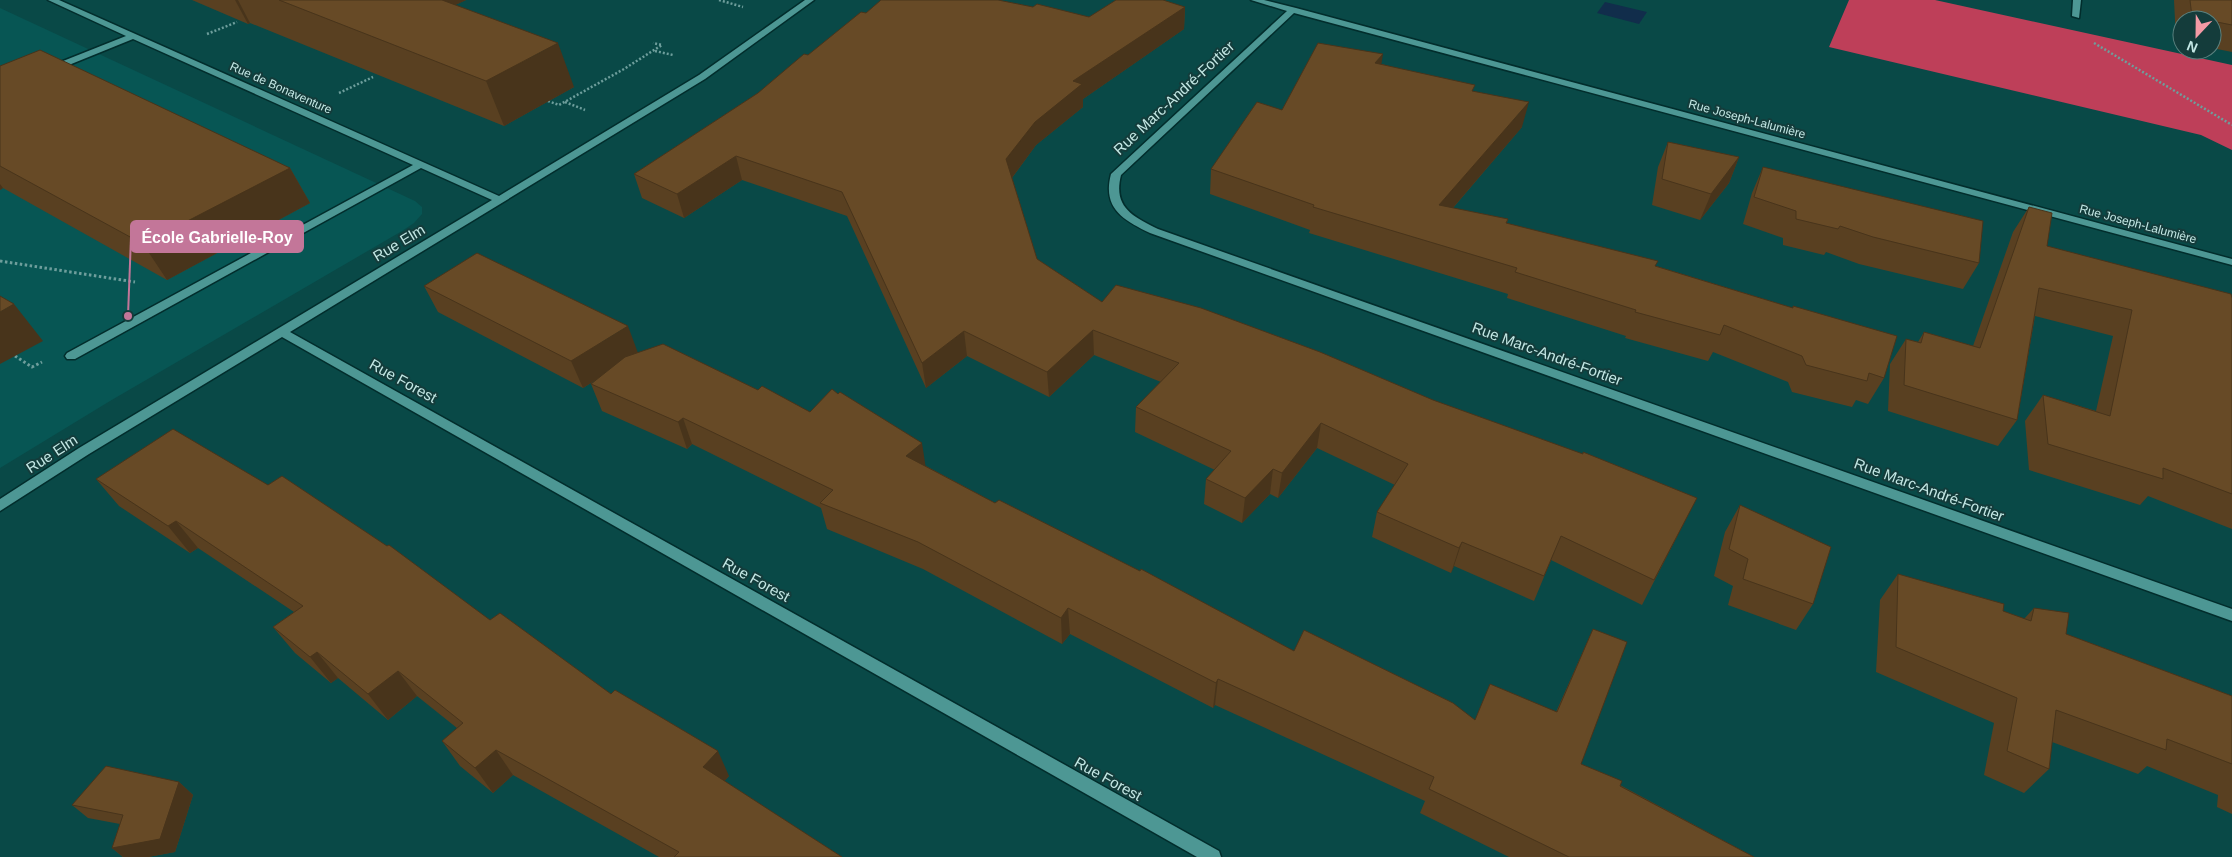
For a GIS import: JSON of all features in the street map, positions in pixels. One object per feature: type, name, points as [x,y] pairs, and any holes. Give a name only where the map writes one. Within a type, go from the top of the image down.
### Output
[{"type":"street","name":"Rue de Bonaventure","points":[[52,0],[500,200]]},
{"type":"street","name":"Rue Elm","points":[[0,506],[84,451],[688,86],[810,0]]},
{"type":"street","name":"Rue Joseph-Lalumière","points":[[1255,0],[2232,262]]},
{"type":"street","points":[[2076,16],[2077,0]]},
{"type":"street","name":"Rue Marc-André-Fortier","points":[[1293,10],[1116,174],[1111,187],[1114,199],[1123,213],[1134,222],[1154,231],[2232,615]]},
{"type":"street","points":[[39,73],[133,36]]},
{"type":"street","points":[[71,356],[422,164]]},
{"type":"street","name":"Rue Forest","points":[[282,332],[1213,857]]},
{"type":"path","points":[[719,0],[751,9]]},
{"type":"path","points":[[2076,16],[2080,28],[2094,42],[2232,125]]},
{"type":"path","points":[[201,36],[237,22]]},
{"type":"path","points":[[548,101],[559,105],[595,84],[624,71],[662,45],[653,43]]},
{"type":"path","points":[[336,95],[373,78]]},
{"type":"path","points":[[565,102],[590,112]]},
{"type":"path","points":[[0,263],[5,262],[140,283]]},
{"type":"path","points":[[14,356],[32,367],[49,359]]},
{"type":"shaded area","points":[[1849,0],[1935,0],[2172,52],[2172,60],[2209,60],[2232,65],[2232,150],[2201,135],[1829,47]]},
{"type":"shaded area","points":[[1605,2],[1647,12],[1639,24],[1597,13]]},
{"type":"shaded area","points":[[0,8],[415,201],[422,207],[422,214],[414,223],[402,231],[110,401],[0,468]]},
{"type":"building","points":[[279,0],[442,0],[558,43],[486,81]]},
{"type":"building","points":[[881,0],[998,0],[1033,7],[1037,4],[1089,17],[1116,0],[1163,0],[1185,7],[1073,81],[1082,84],[1035,122],[1006,159],[1037,259],[1102,302],[1116,285],[1201,308],[1320,352],[1433,400],[1583,454],[1583,452],[1697,498],[1654,580],[1561,536],[1544,576],[1462,542],[1459,548],[1377,512],[1408,464],[1321,423],[1282,473],[1273,469],[1245,498],[1206,479],[1231,451],[1136,407],[1179,363],[1093,330],[1047,372],[964,331],[922,363],[842,192],[736,156],[677,194],[634,174],[758,93],[804,54],[808,55],[861,12],[866,13]]},
{"type":"building","points":[[2190,0],[2232,0],[2232,25],[2222,23],[2222,10],[2191,10]]},
{"type":"building","points":[[1318,43],[1383,54],[1375,63],[1475,85],[1472,91],[1529,102],[1439,205],[1508,219],[1506,223],[1658,261],[1655,266],[1793,308],[1793,306],[1897,336],[1884,378],[1869,373],[1867,381],[1806,365],[1802,356],[1724,325],[1720,335],[1635,312],[1636,310],[1515,272],[1517,268],[1313,207],[1314,205],[1211,169],[1257,102],[1282,110]]},
{"type":"building","points":[[40,50],[290,168],[143,244],[0,166],[0,66]]},
{"type":"building","points":[[1668,142],[1739,157],[1711,194],[1662,179]]},
{"type":"building","points":[[1763,167],[1983,221],[1979,263],[1873,237],[1840,226],[1838,229],[1796,219],[1796,211],[1754,197]]},
{"type":"building","points":[[2029,207],[2052,213],[2047,246],[2231,294],[2232,494],[2163,468],[2163,479],[2048,444],[2043,395],[2110,416],[2132,310],[2039,288],[2017,420],[1904,385],[1906,339],[1921,343],[1924,332],[1980,348]]},
{"type":"building","points":[[477,253],[628,326],[571,361],[424,286]]},
{"type":"building","points":[[0,296],[14,304],[0,312]]},
{"type":"building","points":[[663,344],[758,390],[762,386],[810,412],[832,389],[838,394],[840,392],[922,443],[906,456],[995,503],[999,500],[1140,571],[1141,569],[1294,651],[1304,630],[1453,703],[1475,720],[1490,684],[1557,712],[1593,629],[1627,642],[1581,764],[1622,781],[1620,786],[1754,857],[1569,857],[1429,789],[1434,777],[1218,679],[1216,683],[1068,608],[1061,618],[918,542],[820,503],[833,490],[683,418],[678,422],[591,384],[625,357]]},
{"type":"building","points":[[173,429],[268,485],[282,476],[387,546],[389,545],[490,620],[500,613],[611,694],[615,690],[718,751],[703,767],[842,857],[674,857],[679,852],[496,750],[475,768],[442,741],[463,723],[398,671],[368,694],[317,652],[310,657],[273,627],[303,606],[176,521],[168,526],[96,479]]},
{"type":"building","points":[[1740,505],[1831,547],[1813,604],[1743,579],[1748,559],[1729,549]]},
{"type":"building","points":[[1898,574],[2004,604],[2003,611],[2031,621],[2034,608],[2069,613],[2066,634],[2232,696],[2232,764],[2167,739],[2166,750],[2056,710],[2049,769],[2007,751],[2017,698],[1896,647]]},
{"type":"building","points":[[106,766],[179,782],[160,839],[112,848],[123,815],[72,805]]},
{"type":"place","name":"École Gabrielle-Roy","points":[[128,316]]}]
